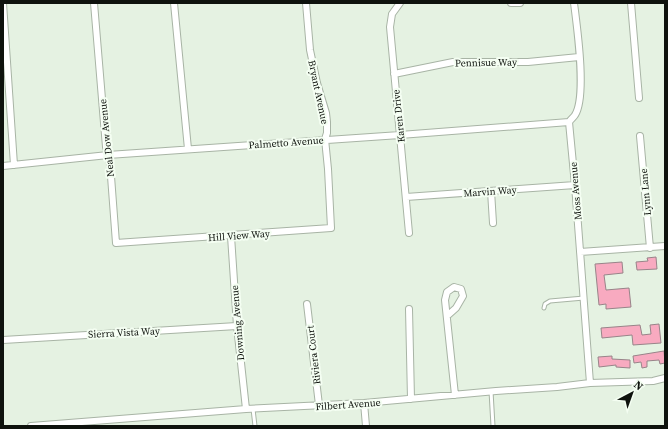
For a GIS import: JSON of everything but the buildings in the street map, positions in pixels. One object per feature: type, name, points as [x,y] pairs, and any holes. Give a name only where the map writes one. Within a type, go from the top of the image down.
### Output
[{"type":"street","points":[[4,3],[14,165]]},
{"type":"street","name":"Neal Dow Avenue","points":[[94,3],[106,147],[110,163],[116,243],[146,242]]},
{"type":"street","points":[[174,3],[188,149]]},
{"type":"street","name":"Bryant Avenue","points":[[306,3],[310,50],[317,83],[326,113],[327,133],[325,139],[331,228]]},
{"type":"street","name":"Karen Drive","points":[[400,3],[390,19],[409,233]]},
{"type":"street","points":[[512,3],[520,3]]},
{"type":"street","points":[[568,122],[576,114],[581,95],[574,3]]},
{"type":"street","points":[[631,3],[639,98]]},
{"type":"street","name":"Pennisue Way","points":[[394,74],[453,62],[528,62],[579,57]]},
{"type":"street","name":"Palmetto Avenue","points":[[3,166],[108,155],[568,122]]},
{"type":"street","name":"Moss Avenue","points":[[568,122],[575,185],[590,383]]},
{"type":"street","name":"Lynn Lane","points":[[640,136],[650,248]]},
{"type":"street","name":"Marvin Way","points":[[406,197],[575,185]]},
{"type":"street","points":[[491,191],[493,223]]},
{"type":"street","name":"Hill View Way","points":[[146,242],[331,228]]},
{"type":"street","name":"Downing Avenue","points":[[230,236],[237,326],[246,410]]},
{"type":"street","points":[[580,252],[665,246]]},
{"type":"street","name":"Riviera Court","points":[[307,304],[319,405]]},
{"type":"street","points":[[409,309],[411,399]]},
{"type":"street","points":[[447,316],[455,395]]},
{"type":"street","name":"Sierra Vista Way","points":[[3,340],[237,326]]},
{"type":"street","name":"Filbert Avenue","points":[[31,426],[253,409],[364,403],[590,383],[653,381],[665,378]]},
{"type":"street","points":[[364,403],[366,426]]},
{"type":"lane","points":[[544,308],[545,304],[550,302],[584,298]]},
{"type":"lane","points":[[491,391],[493,426]]},
{"type":"lane","points":[[253,409],[254,426]]}]
